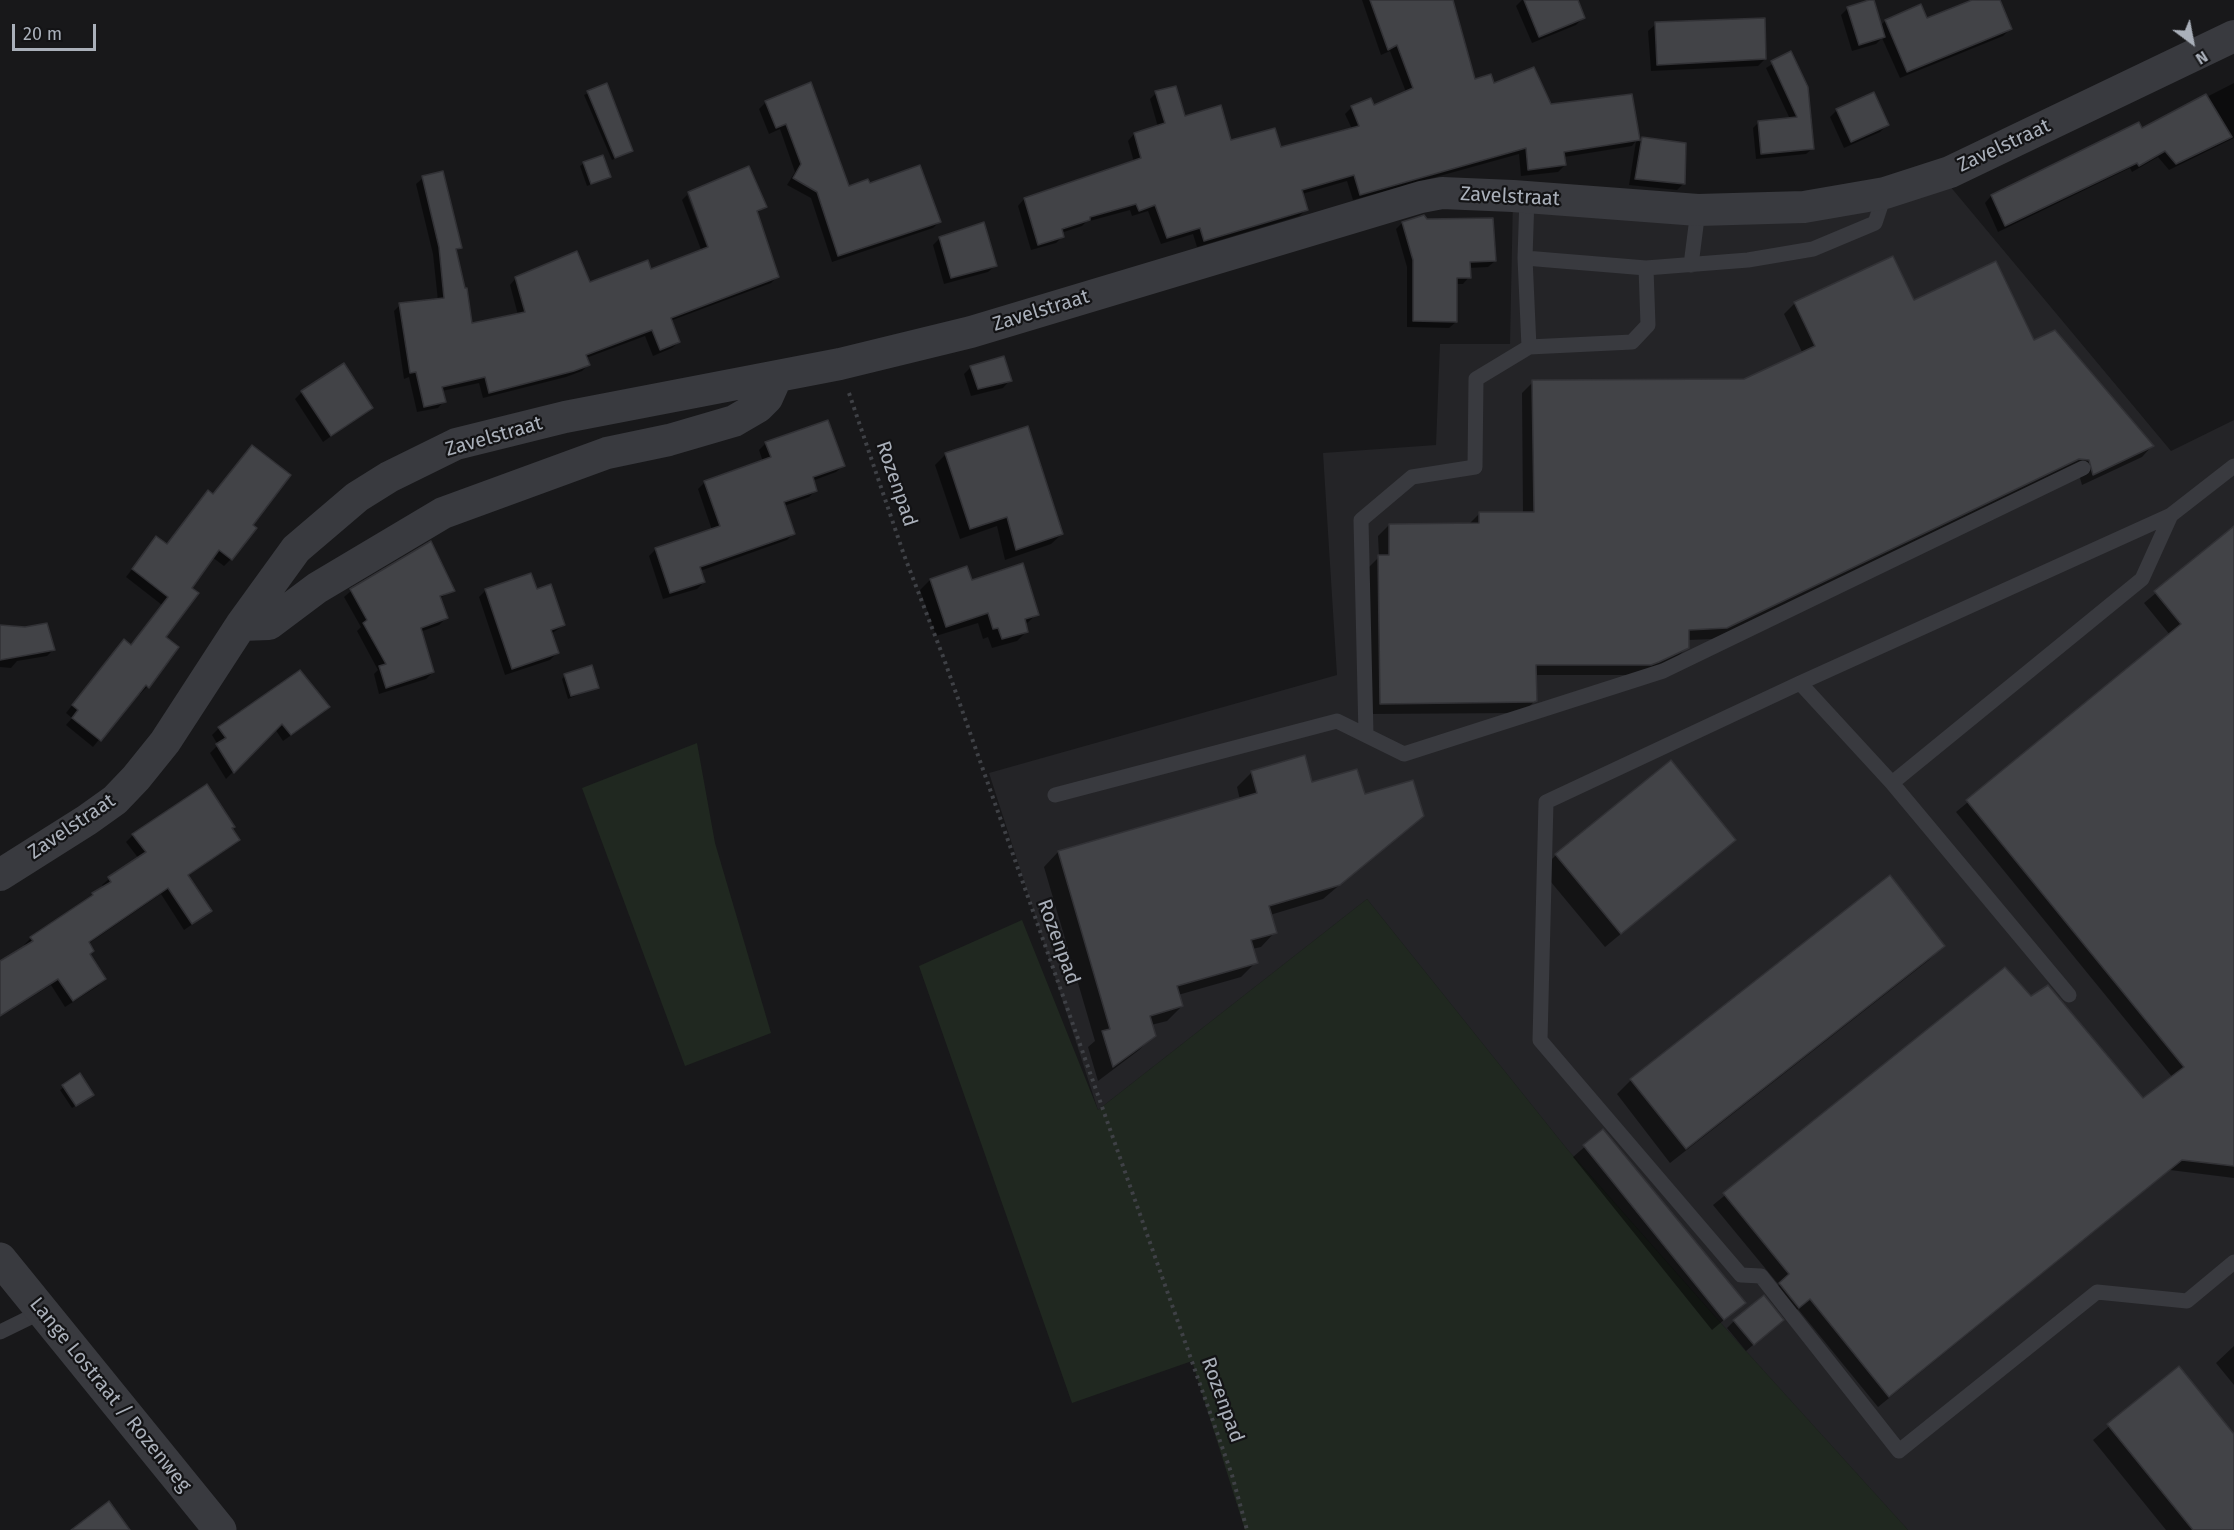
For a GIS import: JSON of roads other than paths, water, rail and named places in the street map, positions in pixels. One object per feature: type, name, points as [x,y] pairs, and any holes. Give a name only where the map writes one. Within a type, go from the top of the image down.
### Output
[{"type":"street","name":"Zavelstraat","points":[[0,875],[115,800],[165,742],[241,625],[296,549],[326,521],[357,497],[422,460],[456,444],[511,429],[776,378],[971,332],[1421,197],[1442,194],[1527,197],[1698,210],[1804,207],[1885,193],[1950,172],[2234,36]]},
{"type":"street","points":[[241,625],[269,624],[317,588],[443,513],[607,453],[669,440],[734,421],[758,407],[767,398],[776,378]]},
{"type":"street","name":"Lange Lostraat / Rozenweg","points":[[0,1259],[220,1530]]},
{"type":"lane","points":[[1525,258],[1646,268],[1748,260],[1813,249],[1875,223],[1885,193]]},
{"type":"lane","points":[[1527,197],[1525,258],[1529,347]]},
{"type":"lane","points":[[1691,265],[1698,210]]},
{"type":"lane","points":[[1366,735],[1360,520],[1412,477],[1475,467],[1476,379],[1529,347],[1632,342],[1648,325],[1646,268]]},
{"type":"lane","points":[[2234,466],[2171,515],[1800,682],[1546,802],[1540,1040],[1741,1275],[1761,1276],[1899,1451],[2097,1292],[2187,1301],[2234,1263]]},
{"type":"lane","points":[[1055,795],[1336,721],[1404,754],[1663,671],[2083,468]]},
{"type":"lane","points":[[1892,783],[2142,579],[2171,515]]},
{"type":"lane","points":[[1800,682],[1892,783],[2069,995]]},
{"type":"lane","points":[[0,1332],[43,1311]]}]
